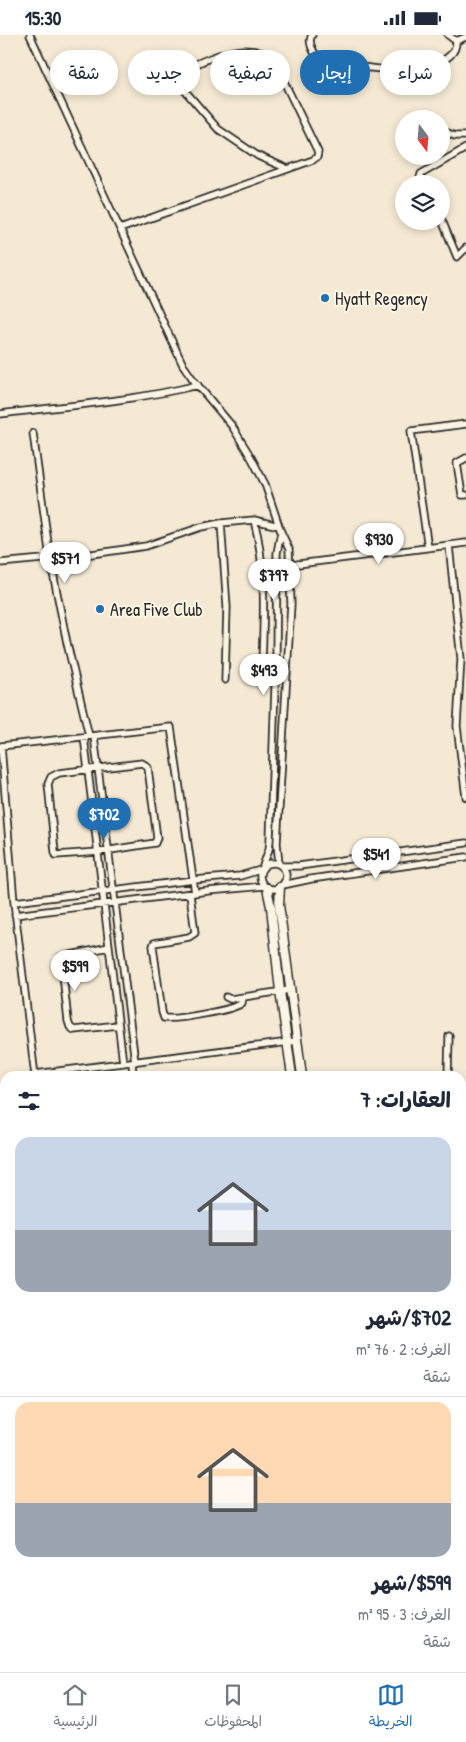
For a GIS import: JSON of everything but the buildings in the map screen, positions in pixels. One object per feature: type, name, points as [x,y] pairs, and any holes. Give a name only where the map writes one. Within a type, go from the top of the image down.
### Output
[{"type":"street","points":[[30,35],[184,365],[232,426],[252,459],[265,484],[288,549],[291,604],[277,843],[281,865],[286,873],[279,905],[301,1071]]},
{"type":"street","points":[[312,35],[310,39],[311,45],[322,65],[336,68],[361,67],[395,71],[427,66],[446,59],[452,55],[456,41]]},
{"type":"street","points":[[448,35],[456,41]]},
{"type":"street","points":[[456,41],[466,37]]},
{"type":"street","points":[[120,229],[288,169],[313,160],[317,157],[318,152],[274,61],[270,56],[244,47],[233,47],[175,74],[180,85],[218,129],[258,156],[288,169]]},
{"type":"street","points":[[450,134],[466,136]]},
{"type":"street","points":[[421,175],[466,148]]},
{"type":"street","points":[[446,230],[457,257],[466,249]]},
{"type":"street","points":[[0,414],[100,402],[198,385]]},
{"type":"street","points":[[428,548],[411,431],[466,423]]},
{"type":"street","points":[[33,433],[50,558],[67,643],[98,769],[116,903],[134,1062],[133,1071]]},
{"type":"street","points":[[466,458],[457,463],[460,488],[462,495],[466,495]]},
{"type":"street","points":[[0,563],[146,546],[201,527],[221,523],[254,520],[280,529]]},
{"type":"street","points":[[254,520],[262,568],[264,604],[261,685]]},
{"type":"street","points":[[221,523],[227,607],[225,680]]},
{"type":"street","points":[[280,529],[277,553],[270,840],[259,879],[265,887],[271,907],[291,1071]]},
{"type":"street","points":[[290,565],[466,543]]},
{"type":"street","points":[[449,545],[461,659],[457,726],[466,797]]},
{"type":"street","points":[[34,1071],[15,915],[1,747],[171,727],[194,880],[195,933],[189,937],[154,943],[162,1012],[164,1018],[215,1012],[238,1007],[242,1003],[243,997]]},
{"type":"street","points":[[89,736],[88,769],[123,1063]]},
{"type":"street","points":[[142,763],[147,765],[158,838],[156,841],[152,844],[98,852],[56,855],[49,781],[51,777],[59,773],[88,769],[142,763]]},
{"type":"street","points":[[14,902],[240,876],[262,868],[271,862],[281,865],[299,866],[466,843],[464,849],[466,855],[311,879],[273,889],[265,887],[193,893],[15,915]]},
{"type":"street","points":[[109,947],[62,957],[68,1021],[70,1027],[74,1030],[118,1025]]},
{"type":"street","points":[[226,997],[230,999],[290,990]]},
{"type":"street","points":[[448,1071],[449,1036]]},
{"type":"street","points":[[64,1071],[298,1041]]},
{"type":"place","name":"Hyatt Regency","points":[[325,298]]},
{"type":"place","name":"Area Five Club","points":[[100,609]]}]
